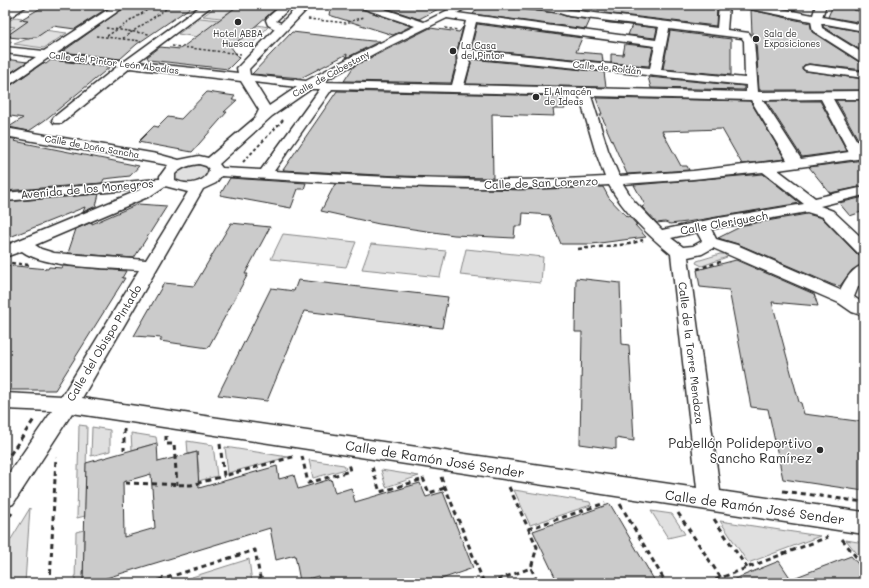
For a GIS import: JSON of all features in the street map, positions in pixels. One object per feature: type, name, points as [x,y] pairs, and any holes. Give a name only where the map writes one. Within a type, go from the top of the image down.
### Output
[{"type":"main road","points":[[5,15],[22,5]]},
{"type":"street","points":[[5,83],[46,54],[122,5]]},
{"type":"street","points":[[58,120],[126,65],[208,5]]},
{"type":"street","points":[[282,28],[272,23],[271,20],[288,5]]},
{"type":"street","points":[[261,119],[264,110],[263,105],[250,78],[282,28],[301,8],[306,5]]},
{"type":"street","points":[[362,5],[424,25]]},
{"type":"street","name":"Calle de Cabestany","points":[[326,81],[424,25],[466,5]]},
{"type":"street","points":[[521,5],[557,9],[569,13],[602,13],[665,25],[745,35],[749,41],[751,82],[754,96],[763,108],[794,160],[798,163]]},
{"type":"street","points":[[722,32],[724,5]]},
{"type":"street","points":[[746,5],[758,6],[864,28]]},
{"type":"street","points":[[821,5],[816,19],[817,29],[864,59]]},
{"type":"street","points":[[561,31],[569,13]]},
{"type":"street","points":[[446,15],[661,44]]},
{"type":"street","points":[[457,89],[464,63],[463,53],[472,18]]},
{"type":"street","points":[[655,72],[665,25]]},
{"type":"street","points":[[833,40],[858,43]]},
{"type":"street","name":"Calle del Pintor León Abadías","points":[[5,50],[224,76],[235,73],[250,78],[309,85],[326,81],[457,89],[754,96],[864,96]]},
{"type":"street","name":"Calle de Roldán","points":[[463,53],[751,82]]},
{"type":"street","points":[[809,68],[864,75]]},
{"type":"street","points":[[265,174],[326,81]]},
{"type":"street","name":"Calle de Cabestany","points":[[198,186],[210,180],[213,168],[261,119],[281,103],[309,85]]},
{"type":"street","points":[[584,92],[597,136],[614,180],[623,198],[659,236],[679,252],[692,252],[704,248],[710,242]]},
{"type":"street","points":[[825,96],[856,152],[861,155]]},
{"type":"street","name":"Calle de Doña Sancha","points":[[5,132],[157,158],[179,164]]},
{"type":"street","name":"Calle de San Lorenzo","points":[[179,164],[199,160],[213,168],[265,174],[485,185],[614,180],[693,175],[767,168],[861,155]]},
{"type":"street","points":[[6,257],[23,244],[146,193],[165,182],[168,173],[179,164]]},
{"type":"street","points":[[767,168],[810,206],[828,214],[864,249]]},
{"type":"street","points":[[165,182],[177,187],[190,188],[198,186]]},
{"type":"street","name":"Avenida de los Monegros","points":[[5,197],[165,182]]},
{"type":"street","name":"Calle del Obispo Pintado","points":[[5,497],[67,405],[198,186]]},
{"type":"street","name":"Calle Cleriguech","points":[[659,236],[804,208],[860,195]]},
{"type":"street","points":[[702,227],[710,242],[732,249],[845,299],[858,308],[864,310]]},
{"type":"street","points":[[23,244],[35,253],[54,258],[151,266]]},
{"type":"street","name":"Calle de la Torre Mendoza","points":[[679,252],[711,509]]},
{"type":"street","points":[[845,299],[851,285],[864,270]]},
{"type":"street","name":"Calle de Ramón José Sender","points":[[5,401],[46,402],[67,405],[711,509],[864,523]]},
{"type":"path","points":[[106,37],[155,5]]},
{"type":"path","points":[[122,39],[172,5]]},
{"type":"path","points":[[305,18],[346,22],[367,16]]},
{"type":"path","points":[[442,27],[462,30]]},
{"type":"path","points":[[103,28],[154,35]]},
{"type":"path","points":[[91,36],[145,41],[141,44]]},
{"type":"path","points":[[171,46],[245,54]]},
{"type":"path","points":[[243,162],[287,116]]},
{"type":"path","points":[[578,249],[629,244],[659,236]]},
{"type":"path","points":[[6,257],[37,266]]},
{"type":"path","points":[[694,264],[694,269],[728,260]]},
{"type":"path","points":[[5,462],[36,417],[29,416]]},
{"type":"path","points":[[124,429],[124,450]]},
{"type":"path","points":[[166,436],[166,444],[174,444],[177,485]]},
{"type":"path","points":[[220,444],[224,476]]},
{"type":"path","points":[[302,456],[308,483],[350,471],[348,463]]},
{"type":"path","points":[[50,583],[56,457]]},
{"type":"path","points":[[125,484],[191,485],[292,457]]},
{"type":"path","points":[[372,467],[380,492],[424,479]]},
{"type":"path","points":[[422,474],[429,493],[445,488]]},
{"type":"path","points":[[441,477],[484,583]]},
{"type":"path","points":[[508,487],[537,547],[531,568],[538,583]]},
{"type":"path","points":[[779,490],[864,502]]},
{"type":"path","points":[[528,529],[609,502]]},
{"type":"path","points":[[620,503],[666,583]]},
{"type":"path","points":[[711,509],[747,568]]},
{"type":"path","points":[[677,512],[721,578]]},
{"type":"path","points":[[707,583],[832,535]]},
{"type":"path","points":[[840,536],[864,566]]},
{"type":"path","points":[[150,583],[255,550],[261,583]]},
{"type":"path","points":[[489,583],[531,568]]},
{"type":"shaded area","points":[[217,6],[234,8],[221,18],[203,16]]},
{"type":"shaded area","points":[[16,17],[22,18],[19,20],[28,21],[25,23],[44,30],[67,33],[44,48],[14,44],[41,34],[15,31],[8,35],[11,36],[8,40],[12,42],[9,44],[5,43],[5,33],[15,27],[8,26],[5,28],[5,23]]},
{"type":"shaded area","points":[[200,18],[220,20],[197,37],[178,34]]},
{"type":"shaded area","points":[[258,25],[268,27],[251,45],[237,43]]},
{"type":"shaded area","points":[[201,165],[207,168],[209,173],[202,180],[189,184],[175,180],[174,175],[178,171],[184,167]]},
{"type":"shaded area","points":[[283,234],[356,242],[346,267],[271,259]]},
{"type":"shaded area","points":[[371,244],[446,251],[440,277],[362,269]]},
{"type":"shaded area","points":[[466,249],[543,257],[541,283],[460,275]]},
{"type":"shaded area","points":[[724,254],[727,257],[702,266],[696,263],[697,261]]},
{"type":"shaded area","points":[[79,425],[87,426],[85,516],[77,518]]},
{"type":"shaded area","points":[[92,427],[110,430],[110,451],[91,456]]},
{"type":"shaded area","points":[[131,433],[156,437],[157,443],[132,450]]},
{"type":"shaded area","points":[[187,441],[213,445],[217,476],[191,483],[190,476],[199,473],[197,452],[188,454]]},
{"type":"shaded area","points":[[225,447],[288,457],[228,473]]},
{"type":"shaded area","points":[[309,460],[344,465],[346,469],[313,478]]},
{"type":"shaded area","points":[[381,470],[419,476],[386,487]]},
{"type":"shaded area","points":[[514,490],[590,502],[591,505],[530,525]]},
{"type":"shaded area","points":[[30,508],[25,583],[5,583],[5,549]]},
{"type":"shaded area","points":[[651,511],[672,514],[685,534],[668,538]]},
{"type":"shaded area","points":[[720,521],[820,536],[748,563]]},
{"type":"shaded area","points":[[84,530],[83,583],[75,583],[76,532]]},
{"type":"shaded area","points":[[846,540],[864,543],[864,562]]},
{"type":"shaded area","points":[[249,559],[252,583],[173,583]]},
{"type":"building","points":[[46,5],[112,5],[75,29],[53,26],[37,37],[29,39],[8,37],[11,36],[8,35],[28,21],[20,20]]},
{"type":"building","points":[[128,5],[194,5],[137,44],[120,59],[62,52]]},
{"type":"building","points":[[239,5],[280,5],[231,47],[239,58],[228,69],[149,60],[147,57],[160,47],[180,49]]},
{"type":"building","points":[[331,5],[356,5],[359,8],[411,26],[393,35],[329,15]]},
{"type":"building","points":[[377,5],[446,5],[419,19]]},
{"type":"building","points":[[480,5],[515,5],[521,9],[556,13],[569,17],[590,20],[586,29],[473,14]]},
{"type":"building","points":[[554,5],[717,5],[716,26],[570,9]]},
{"type":"building","points":[[833,5],[856,5],[854,10],[863,12],[862,17],[864,17],[864,23],[828,17]]},
{"type":"building","points":[[751,10],[810,23],[812,32],[859,62],[864,63],[864,70],[809,64],[804,65],[802,69],[805,71],[864,79],[864,90],[759,90],[756,41],[752,34]]},
{"type":"building","points":[[477,24],[582,38],[576,52],[602,54],[603,62],[471,49]]},
{"type":"building","points":[[632,25],[657,28],[655,38],[628,35]]},
{"type":"building","points":[[824,25],[864,32],[864,52],[823,27]]},
{"type":"building","points":[[463,27],[451,83],[344,81],[354,66],[430,28],[459,32]]},
{"type":"building","points":[[670,31],[731,39],[731,75],[663,69]]},
{"type":"building","points":[[292,32],[380,41],[346,58],[347,54],[301,78],[252,74]]},
{"type":"building","points":[[625,44],[653,47],[649,66],[611,63],[611,54],[623,55]]},
{"type":"building","points":[[5,59],[27,62],[5,76]]},
{"type":"building","points":[[470,59],[604,72],[606,87],[466,84],[471,63]]},
{"type":"building","points":[[51,60],[110,67],[45,120],[29,131],[9,127],[23,118],[5,115],[5,87],[10,86],[43,63],[46,64]]},
{"type":"building","points":[[648,77],[744,86],[744,90],[651,88]]},
{"type":"building","points":[[337,91],[563,96],[565,109],[553,109],[554,116],[492,114],[493,178],[398,176],[283,170]]},
{"type":"building","points":[[207,92],[235,96],[232,100],[237,100],[224,112],[227,112],[192,152],[138,142],[154,126],[158,127],[168,117],[181,119]]},
{"type":"building","points":[[596,98],[750,101],[785,159],[742,164],[722,129],[662,131],[681,166],[687,166],[689,170],[627,174],[600,114],[602,114]]},
{"type":"building","points":[[836,100],[864,100],[864,148],[863,148]]},
{"type":"building","points":[[766,101],[820,101],[847,151],[802,157]]},
{"type":"building","points":[[5,138],[16,139],[14,141],[139,166],[130,176],[104,179],[102,183],[5,191]]},
{"type":"building","points":[[864,160],[864,186],[830,193],[809,167]]},
{"type":"building","points":[[763,174],[800,203],[687,222],[670,224],[665,222],[657,223],[642,207],[645,205],[634,185]]},
{"type":"building","points":[[230,178],[306,183],[304,189],[298,189],[291,208],[220,195]]},
{"type":"building","points":[[335,184],[520,190],[603,187],[609,198],[627,217],[629,216],[646,237],[592,244],[561,244],[549,215],[523,213],[522,226],[515,226],[514,238],[454,235],[379,224],[321,211]]},
{"type":"building","points":[[99,194],[96,206],[83,212],[85,207],[5,239],[5,202]]},
{"type":"building","points":[[864,197],[864,211],[850,216],[839,203]]},
{"type":"building","points":[[138,204],[167,206],[134,258],[68,253],[76,229],[92,222],[92,224]]},
{"type":"building","points":[[807,214],[822,218],[857,254],[864,255],[864,264],[852,270],[840,286],[833,285],[738,244],[718,238],[744,225]]},
{"type":"building","points":[[231,223],[270,227],[245,274],[248,274],[208,348],[160,341],[162,338],[134,336],[164,283],[194,286]]},
{"type":"building","points":[[736,260],[814,294],[818,306],[772,302],[799,402],[801,403],[804,414],[864,422],[864,491],[783,479],[768,409],[751,407],[729,290],[700,287],[697,270]]},
{"type":"building","points":[[5,265],[48,269],[49,267],[62,268],[63,266],[126,271],[122,278],[125,278],[55,390],[5,390]]},
{"type":"building","points":[[576,278],[620,283],[622,344],[629,345],[634,441],[616,438],[616,449],[580,444],[582,332],[575,332]]},
{"type":"building","points":[[298,280],[448,297],[442,328],[304,311],[267,401],[218,395],[271,288],[294,291]]},
{"type":"building","points":[[157,443],[158,462],[197,452],[199,488],[277,466],[279,479],[294,475],[298,489],[331,479],[335,493],[351,488],[355,502],[420,483],[426,497],[443,492],[473,568],[430,583],[320,583],[318,576],[300,581],[295,555],[276,560],[270,528],[90,583],[83,583],[86,463]],"holes":[[[151,474],[155,528],[124,537],[123,482]]]},
{"type":"building","points":[[610,504],[656,583],[558,583],[533,531]]},
{"type":"building","points":[[851,556],[864,571],[864,583],[725,583],[779,561],[791,579]]},
{"type":"place","name":"Hotel ABBA Huesca","points":[[238,22]]},
{"type":"place","name":"Sala de Exposiciones","points":[[756,39]]},
{"type":"place","name":"La Casa del Pintor","points":[[453,51]]},
{"type":"place","name":"El Almacén de Ideas","points":[[536,97]]},
{"type":"place","name":"Pabellón Polideportivo Sancho Ramírez","points":[[820,450]]}]
